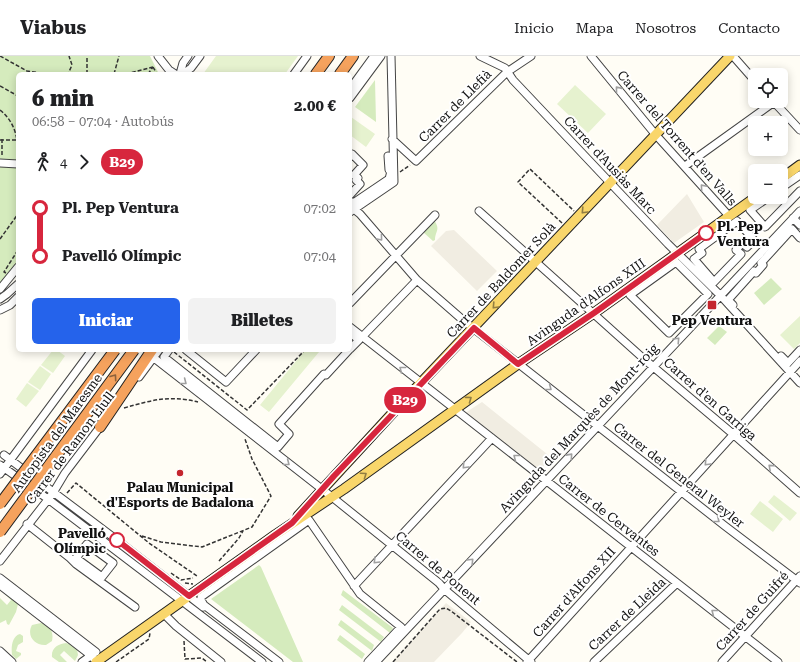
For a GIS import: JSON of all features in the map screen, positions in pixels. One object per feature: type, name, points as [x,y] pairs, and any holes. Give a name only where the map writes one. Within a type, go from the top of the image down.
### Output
[{"type":"highway","points":[[317,72],[323,56]]},
{"type":"highway","points":[[318,72],[330,56]]},
{"type":"highway","points":[[341,72],[353,56]]},
{"type":"highway","name":"Autopista del Maresme","points":[[0,504],[114,352]]},
{"type":"highway","name":"Autopista del Maresme","points":[[0,532],[133,352]]},
{"type":"highway","points":[[100,427],[153,354]]},
{"type":"main road","name":"Carrer de Baldomer Solà","points":[[327,494],[329,482],[730,56]]},
{"type":"main road","points":[[788,174],[800,165]]},
{"type":"main road","name":"Avinguda d'Alfons XIII","points":[[94,660],[164,614],[292,523],[327,494],[455,410],[518,364],[678,254],[748,203]]},
{"type":"street","points":[[158,56],[172,72]]},
{"type":"street","points":[[181,72],[183,63],[188,56]]},
{"type":"street","points":[[186,72],[191,68],[200,56]]},
{"type":"street","points":[[295,72],[306,56]]},
{"type":"street","points":[[352,87],[374,56]]},
{"type":"street","points":[[352,95],[381,56]]},
{"type":"street","points":[[352,206],[355,202],[388,180],[391,176],[391,171],[388,170],[387,56]]},
{"type":"street","points":[[352,206],[394,182],[391,56]]},
{"type":"street","name":"Carrer d'Ausiàs Marc","points":[[480,56],[505,68],[513,80],[678,254],[720,295],[800,383]]},
{"type":"street","name":"Carrer de Llefià","points":[[414,163],[507,72],[531,56]]},
{"type":"street","name":"Carrer del Torrent d'en Valls","points":[[591,56],[655,134],[729,216]]},
{"type":"street","points":[[733,56],[748,72]]},
{"type":"street","points":[[685,166],[766,108]]},
{"type":"street","points":[[780,108],[800,130]]},
{"type":"street","points":[[392,139],[414,163]]},
{"type":"street","points":[[352,154],[363,165],[354,175],[358,178],[356,180],[360,184],[352,194]]},
{"type":"street","points":[[1,163],[16,164]]},
{"type":"street","points":[[788,183],[800,175]]},
{"type":"street","points":[[788,203],[800,191]]},
{"type":"street","points":[[759,204],[750,210],[765,227],[787,204]]},
{"type":"street","name":"Carrer del General Weyler","points":[[352,208],[417,280],[474,328],[597,426],[799,580]]},
{"type":"street","name":"Carrer d'en Garriga","points":[[478,211],[644,359],[654,366],[800,493]]},
{"type":"street","name":"Avinguda del Marquès de Mont-roig","points":[[376,662],[800,211]]},
{"type":"street","points":[[352,301],[435,215]]},
{"type":"street","points":[[793,218],[800,225]]},
{"type":"street","points":[[737,220],[754,240],[747,248],[742,243],[736,250],[741,254],[714,282],[694,259],[702,253],[699,249],[737,220]]},
{"type":"street","points":[[800,238],[792,229],[761,264],[763,265],[756,273],[754,271],[728,300],[788,363],[800,350]]},
{"type":"street","points":[[676,262],[708,294],[669,333],[630,295],[676,262]]},
{"type":"street","points":[[0,289],[16,269]]},
{"type":"street","points":[[362,337],[417,280]]},
{"type":"street","points":[[0,299],[16,286]]},
{"type":"street","points":[[0,310],[10,305],[16,298]]},
{"type":"street","name":"Carrer de Cervantes","points":[[352,330],[778,662]]},
{"type":"street","points":[[352,335],[359,340],[352,347]]},
{"type":"street","points":[[91,352],[11,460],[2,469],[48,499],[275,662]]},
{"type":"street","points":[[168,352],[164,357],[278,447],[289,434],[279,424],[324,374],[326,375],[347,352]]},
{"type":"street","points":[[188,352],[226,382],[254,352]]},
{"type":"street","name":"Carrer de Ponent","points":[[153,354],[439,583],[444,589],[529,661]]},
{"type":"street","name":"Carrer d'Alfons XII","points":[[529,661],[630,547],[800,360]]},
{"type":"street","name":"Carrer de Ramon Llull","points":[[0,561],[27,524],[48,499],[100,427]]},
{"type":"street","points":[[354,586],[492,438]]},
{"type":"street","points":[[4,455],[122,544],[262,662]]},
{"type":"street","points":[[279,662],[204,605],[201,600],[203,595],[309,520],[360,594],[401,627],[368,662]]},
{"type":"street","points":[[27,524],[76,564],[135,606]]},
{"type":"street","points":[[87,544],[113,563],[102,577],[76,558],[87,544]]},
{"type":"street","points":[[0,578],[96,652],[94,660]]},
{"type":"street","name":"Carrer de Guifré","points":[[722,662],[799,580]]},
{"type":"street","name":"Carrer de Lleida","points":[[594,662],[677,583]]},
{"type":"street","points":[[0,585],[94,660]]},
{"type":"street","points":[[164,614],[176,626],[221,662]]},
{"type":"street","points":[[0,651],[12,662]]},
{"type":"street","points":[[0,659],[3,662]]},
{"type":"street","points":[[82,662],[94,660]]},
{"type":"path","points":[[0,56],[27,71],[34,72]]},
{"type":"path","points":[[69,56],[72,65],[69,72]]},
{"type":"path","points":[[87,56],[87,72]]},
{"type":"path","points":[[115,72],[120,56]]},
{"type":"path","points":[[134,72],[153,67]]},
{"type":"path","points":[[149,72],[153,67]]},
{"type":"path","points":[[153,67],[156,72]]},
{"type":"path","points":[[0,86],[16,95]]},
{"type":"path","points":[[0,110],[11,121],[16,133]]},
{"type":"path","points":[[1,163],[1,140],[16,140]]},
{"type":"path","points":[[397,174],[414,163]]},
{"type":"path","points":[[563,225],[518,182],[530,169],[575,212]]},
{"type":"path","points":[[0,239],[15,218]]},
{"type":"path","points":[[173,352],[247,410],[303,352]]},
{"type":"path","points":[[124,408],[161,399],[182,398],[198,402]]},
{"type":"path","points":[[141,536],[161,542],[202,547],[252,527],[271,496],[252,459],[245,439]]},
{"type":"path","points":[[76,483],[141,536],[197,576]]},
{"type":"path","points":[[219,561],[239,538],[243,531]]},
{"type":"path","points":[[394,662],[440,609],[446,608],[452,610],[517,662]]},
{"type":"path","points":[[184,638],[185,659],[202,658],[207,662]]},
{"type":"green space","points":[[0,56],[150,56],[158,72],[16,72],[16,269],[0,289]]},
{"type":"green space","points":[[216,56],[298,56],[286,72],[204,72]]},
{"type":"green space","points":[[375,80],[376,122],[355,107]]},
{"type":"green space","points":[[575,85],[606,114],[588,133],[557,104]]},
{"type":"green space","points":[[352,118],[375,134],[366,147],[352,136]]},
{"type":"green space","points":[[434,220],[437,228],[435,240],[433,241],[423,232]]},
{"type":"green space","points":[[771,278],[782,289],[764,305],[754,293]]},
{"type":"green space","points":[[800,316],[800,343],[794,349],[780,335]]},
{"type":"green space","points":[[719,326],[727,332],[715,345],[707,338]]},
{"type":"green space","points":[[51,352],[60,352],[65,356],[53,373],[41,365]]},
{"type":"green space","points":[[303,352],[319,352],[269,412],[260,405]]},
{"type":"green space","points":[[40,366],[51,374],[40,390],[28,382]]},
{"type":"green space","points":[[27,383],[39,391],[26,407],[16,399]]},
{"type":"green space","points":[[774,495],[797,513],[790,521],[768,502]]},
{"type":"green space","points":[[760,501],[783,519],[773,532],[750,514]]},
{"type":"green space","points":[[259,565],[303,662],[293,662],[211,599]]},
{"type":"green space","points":[[0,589],[13,598],[18,604],[16,612],[9,625],[7,624],[6,620],[0,623],[0,598],[7,605],[11,600]]},
{"type":"green space","points":[[343,590],[393,628],[390,633],[341,595]]},
{"type":"green space","points":[[342,605],[384,637],[381,642],[339,610]]},
{"type":"green space","points":[[341,620],[374,645],[372,651],[338,625]]},
{"type":"green space","points":[[41,623],[47,625],[52,632],[52,641],[46,645],[35,642],[30,633],[32,625]]},
{"type":"green space","points":[[20,634],[23,636],[23,642],[18,645],[16,651],[21,653],[21,655],[16,659],[12,655],[12,645],[15,637]]},
{"type":"green space","points":[[340,635],[365,654],[362,659],[337,640]]},
{"type":"green space","points":[[66,643],[77,649],[78,655],[75,661],[64,651],[60,655],[67,662],[59,662],[52,657],[53,651],[58,645]]},
{"type":"shaded area","points":[[687,194],[704,222],[674,243],[657,225]]},
{"type":"shaded area","points":[[454,230],[497,271],[477,291],[431,246],[446,231]]},
{"type":"shaded area","points":[[482,402],[552,458],[539,471],[465,413]]},
{"type":"shaded area","points":[[446,603],[471,622],[462,633],[434,662],[392,662]]},
{"type":"bus line","name":"B29","points":[[117,540],[189,596],[292,523],[400,405],[474,328],[518,364],[594,313],[706,233]]},
{"type":"place","name":"Pl. Pep Ventura","points":[[706,233]]},
{"type":"place","name":"Pep Ventura","points":[[712,305]]},
{"type":"place","name":"Palau Municipal d'Esports de Badalona","points":[[180,473]]},
{"type":"place","name":"Pavelló Olímpic","points":[[117,540]]}]
